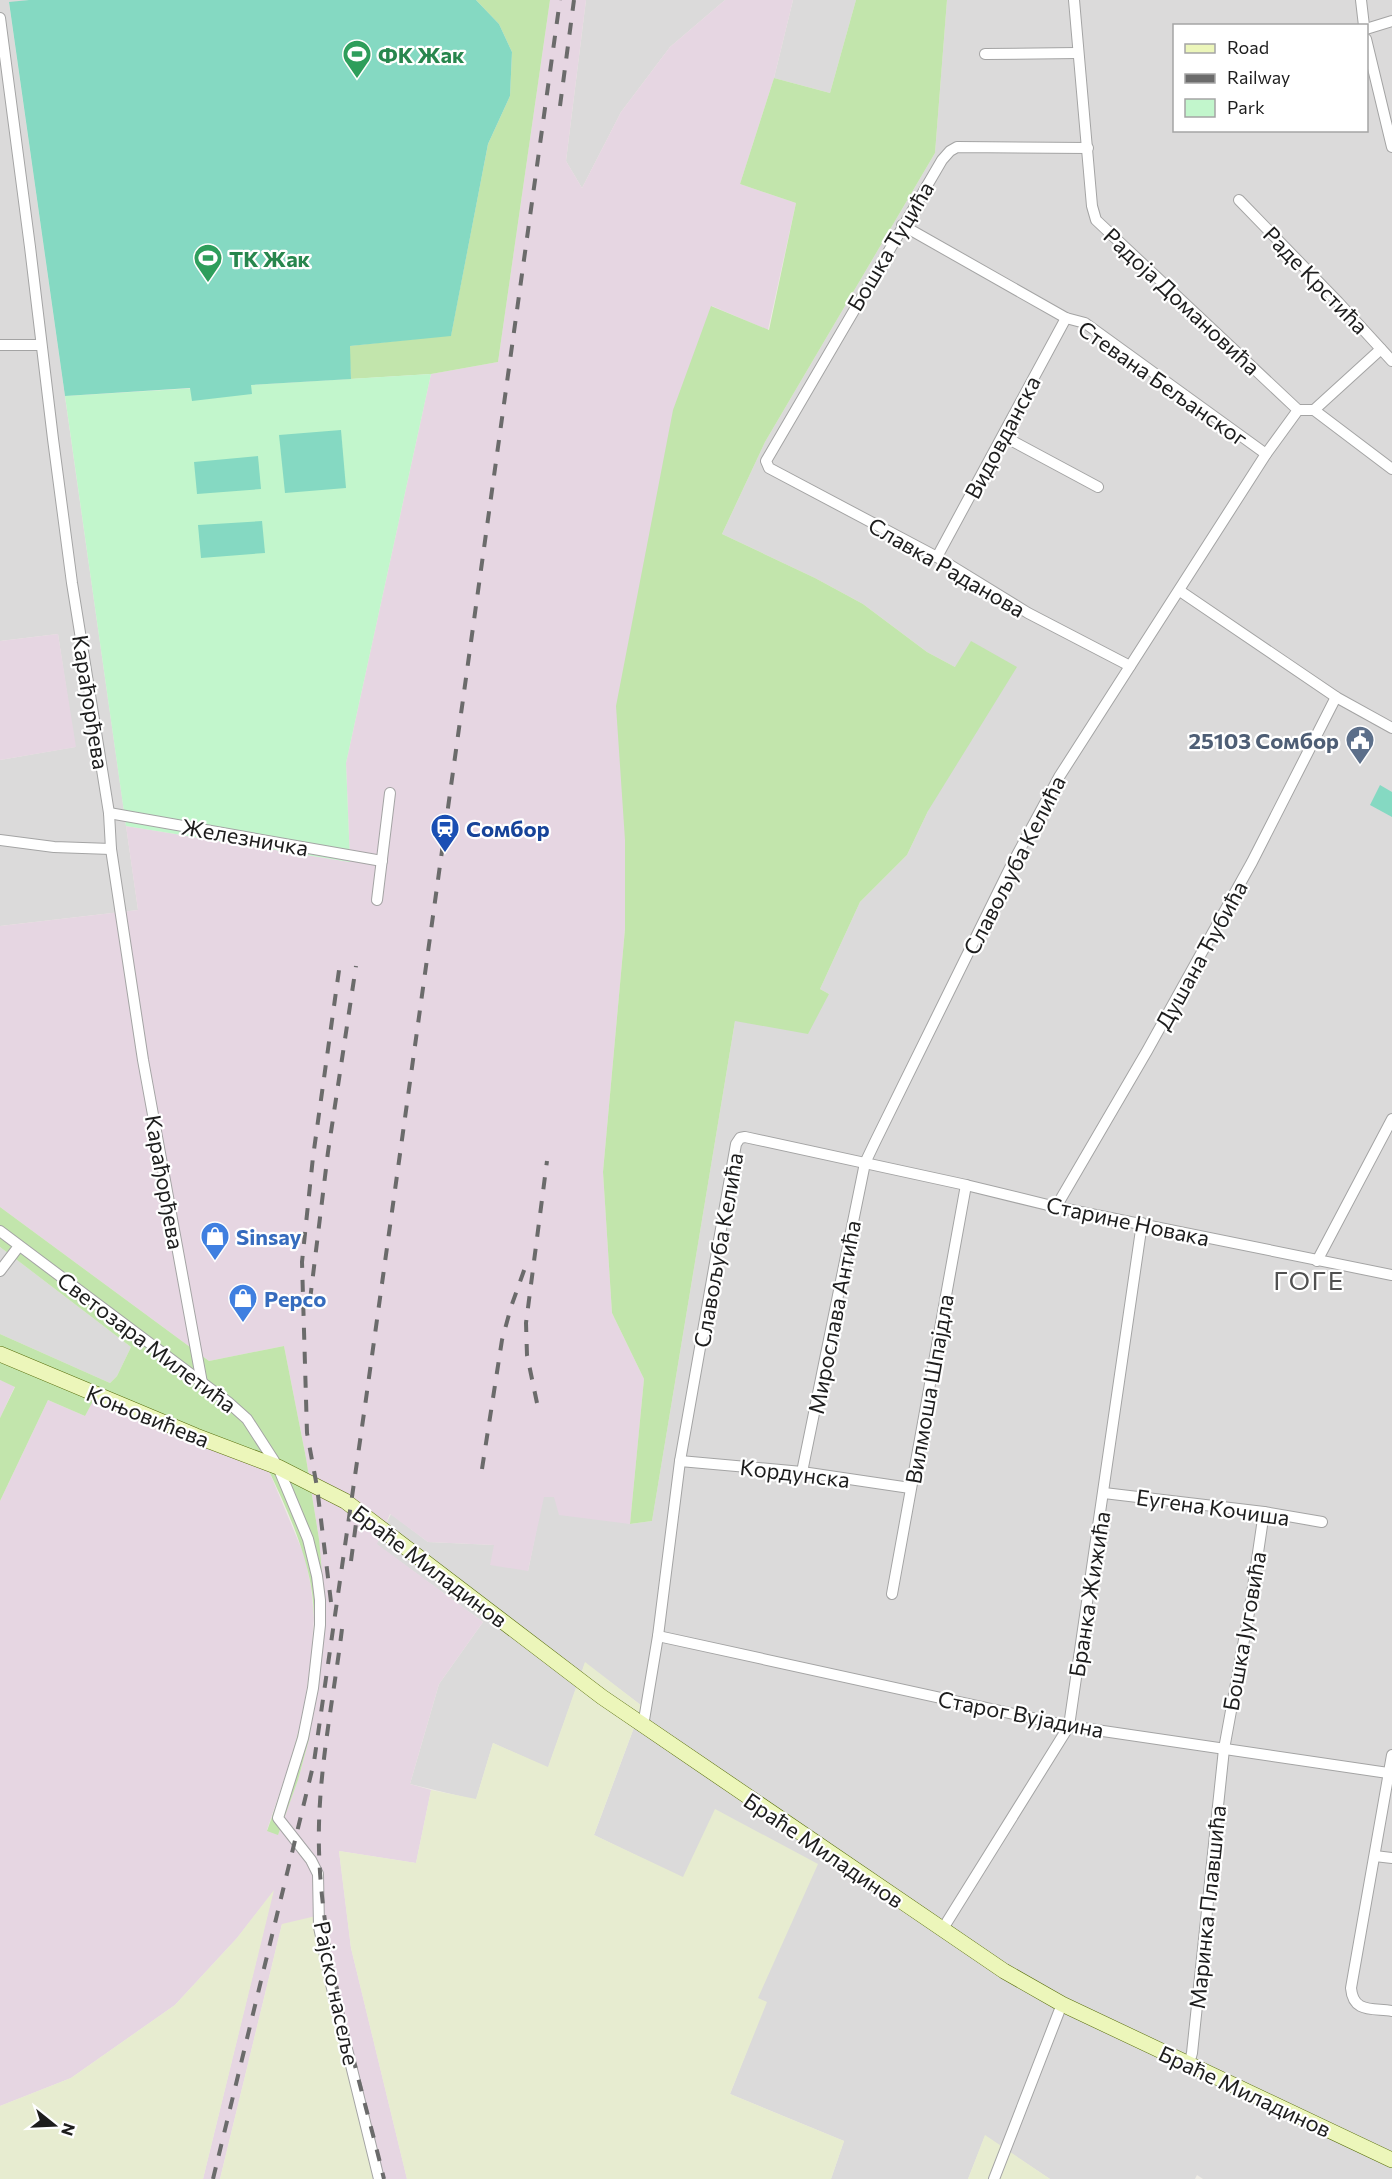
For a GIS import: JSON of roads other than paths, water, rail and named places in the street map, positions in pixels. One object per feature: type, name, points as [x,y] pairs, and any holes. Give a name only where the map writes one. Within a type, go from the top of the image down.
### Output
[{"type":"main road","name":"Коњовићева","points":[[0,1354],[296,1476]]},
{"type":"main road","name":"Браће Миладинов","points":[[296,1476],[345,1501],[602,1697],[1004,1971],[1062,2004],[1392,2160]]},
{"type":"street","name":"Радоја Домановића","points":[[1074,0],[1092,206],[1096,220],[1298,410]]},
{"type":"street","points":[[1361,0],[1365,24]]},
{"type":"street","name":"Карађорђева","points":[[0,18],[72,583],[109,813],[111,849],[143,1060],[202,1383]]},
{"type":"street","points":[[1368,26],[1392,21]]},
{"type":"street","points":[[1368,47],[1392,147]]},
{"type":"street","points":[[986,54],[1077,53]]},
{"type":"street","name":"Бошка Туцића","points":[[767,465],[766,460],[902,225],[942,160],[950,151],[957,147],[1088,148]]},
{"type":"street","name":"Раде Крстића","points":[[1239,200],[1392,361]]},
{"type":"street","name":"Стевана Бељанског","points":[[902,225],[1066,318],[1085,323],[1266,454]]},
{"type":"street","name":"Видовданска","points":[[938,557],[1066,318]]},
{"type":"street","points":[[0,345],[41,345]]},
{"type":"street","points":[[1314,410],[1381,349]]},
{"type":"street","points":[[1130,666],[1266,454],[1298,410],[1314,410],[1392,469]]},
{"type":"street","points":[[1003,436],[1098,487]]},
{"type":"street","name":"Славка Раданова","points":[[767,465],[938,557],[1028,613],[1130,666]]},
{"type":"street","points":[[1180,591],[1336,698],[1392,728]]},
{"type":"street","name":"Славољуба Келића","points":[[643,1726],[658,1636],[680,1461],[736,1144],[740,1138],[746,1137],[865,1163],[1011,866],[1059,777],[1130,666]]},
{"type":"street","name":"Душана Ћубића","points":[[1056,1207],[1247,872],[1336,698]]},
{"type":"street","points":[[377,900],[390,793]]},
{"type":"street","name":"Железничка","points":[[109,813],[382,861]]},
{"type":"street","points":[[0,840],[54,847],[111,849]]},
{"type":"street","points":[[1317,1260],[1392,1119]]},
{"type":"street","name":"Старине Новака","points":[[865,1163],[1056,1207],[1392,1275]]},
{"type":"street","name":"Мирослава Антића","points":[[802,1472],[865,1163]]},
{"type":"street","name":"Вилмоша Шпајдла","points":[[892,1594],[966,1185]]},
{"type":"street","name":"Бранка Жижића","points":[[942,1930],[1069,1726],[1142,1223]]},
{"type":"street","name":"Светозара Милетића","points":[[0,1231],[247,1419],[278,1467],[308,1539],[320,1600],[318,1648],[313,1688],[303,1738],[278,1818]]},
{"type":"street","points":[[0,1271],[19,1246]]},
{"type":"street","name":"Кордунска","points":[[680,1461],[802,1472],[910,1488]]},
{"type":"street","name":"Еугена Кочиша","points":[[1104,1493],[1264,1512],[1322,1522]]},
{"type":"street","name":"Бошка Југовића","points":[[1224,1749],[1250,1607],[1264,1512]]},
{"type":"street","name":"Старог Вујадина","points":[[658,1636],[1069,1726],[1389,1773]]},
{"type":"street","name":"Маринка Плавшића","points":[[1189,2064],[1224,1749]]},
{"type":"street","points":[[1392,1755],[1352,1980],[1352,1998],[1355,2003],[1362,2007],[1392,2011]]},
{"type":"street","name":"Рајско насеље","points":[[278,1818],[311,1860],[318,1874],[319,1927],[379,2179]]},
{"type":"street","points":[[1375,1856],[1392,1858]]},
{"type":"street","points":[[994,2179],[1062,2004]]},
{"type":"railway","points":[[213,2179],[314,1762],[560,0]]},
{"type":"railway","points":[[560,106],[574,0]]},
{"type":"railway","points":[[331,1602],[317,1487],[307,1433],[302,1262],[313,1157],[340,963]]},
{"type":"railway","points":[[310,1300],[328,1152],[356,966]]},
{"type":"railway","points":[[537,1403],[527,1355],[526,1323],[547,1161]]},
{"type":"railway","points":[[482,1469],[502,1340],[527,1262]]},
{"type":"railway","points":[[351,1561],[357,1516]]},
{"type":"railway","points":[[342,1629],[320,1795],[319,1850],[322,1892],[334,1975],[384,2179]]},
{"type":"place","name":"ФК Жак","points":[[357,80]]},
{"type":"place","name":"ТК Жак","points":[[208,284]]},
{"type":"place","name":"25103 Сомбор","points":[[1360,766]]},
{"type":"place","name":"Сомбор","points":[[445,854]]},
{"type":"place","name":"Sinsay","points":[[215,1262]]},
{"type":"place","name":"Pepco","points":[[243,1324]]},
{"type":"district","name":"ГОГЕ","points":[[1309,1279]]}]
